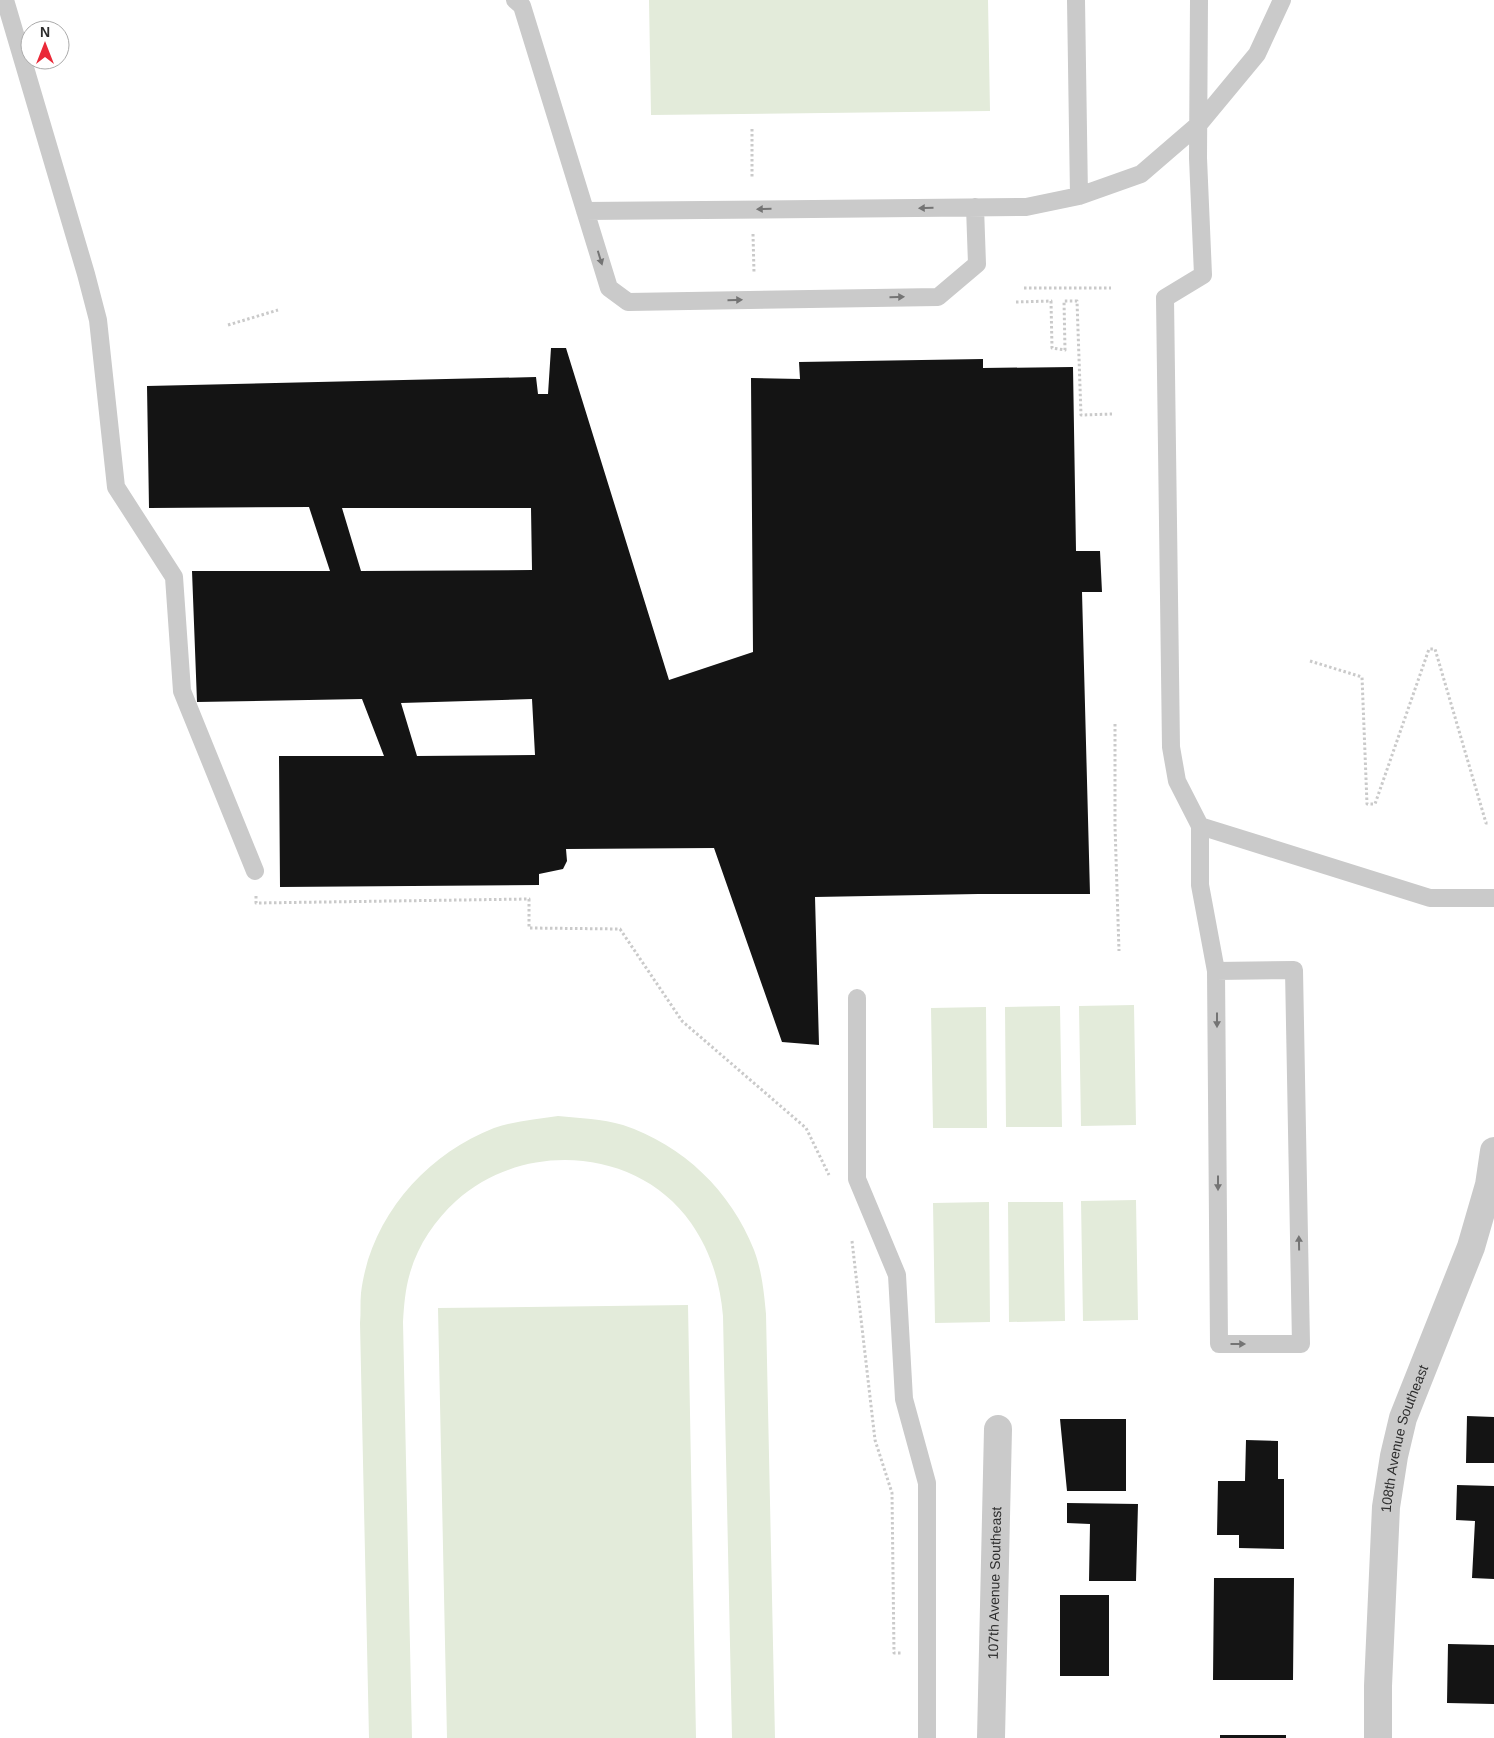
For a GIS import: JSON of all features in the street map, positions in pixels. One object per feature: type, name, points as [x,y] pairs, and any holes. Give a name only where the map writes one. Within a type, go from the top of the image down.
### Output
[{"type":"street","name":"108th Avenue Southeast","points":[[1378,1738],[1378,1686],[1386,1507],[1394,1456],[1403,1418],[1471,1248],[1489,1185],[1494,1151]]},
{"type":"street","name":"107th Avenue Southeast","points":[[991,1738],[998,1429]]},
{"type":"lane","points":[[5,0],[84,264],[98,320],[116,487],[174,577],[182,691],[255,871]]},
{"type":"lane","points":[[515,0],[522,6],[609,288],[628,302],[938,297],[977,264],[975,207]]},
{"type":"lane","points":[[1076,0],[1079,196]]},
{"type":"lane","points":[[1199,0],[1198,158],[1203,275],[1165,298],[1171,746],[1177,781],[1200,826],[1200,885],[1216,971],[1219,1344],[1301,1344],[1294,970],[1216,971]]},
{"type":"lane","points":[[585,211],[1026,207],[1079,196],[1141,174],[1199,124],[1257,54],[1282,0]]},
{"type":"lane","points":[[1200,826],[1430,898],[1494,898]]},
{"type":"lane","points":[[857,998],[857,1179],[897,1275],[904,1399],[927,1483],[927,1738]]},
{"type":"path","points":[[752,129],[752,179]]},
{"type":"path","points":[[753,232],[754,281]]},
{"type":"path","points":[[1024,288],[1111,288]]},
{"type":"path","points":[[1016,302],[1050,301],[1052,348],[1065,350],[1064,301],[1077,301],[1081,415],[1112,414]]},
{"type":"path","points":[[228,325],[278,310]]},
{"type":"path","points":[[1310,661],[1362,677],[1366,804],[1374,804],[1429,649],[1435,649],[1486,823],[1488,823]]},
{"type":"path","points":[[1115,724],[1115,826],[1119,951]]},
{"type":"path","points":[[255,871],[256,903],[529,900],[529,928],[620,929],[682,1022],[806,1128],[832,1180]]},
{"type":"path","points":[[852,1234],[875,1440],[892,1493],[894,1653],[927,1654]]},
{"type":"green space","points":[[649,0],[988,0],[990,111],[651,115]]},
{"type":"green space","points":[[1134,1005],[1136,1125],[1081,1126],[1079,1006]]},
{"type":"green space","points":[[1060,1006],[1062,1127],[1006,1127],[1005,1007]]},
{"type":"green space","points":[[986,1007],[987,1128],[933,1128],[931,1008]]},
{"type":"green space","points":[[558,1116],[599,1120],[623,1125],[666,1145],[685,1158],[718,1190],[732,1208],[757,1258],[766,1314],[775,1738],[732,1738],[723,1316],[720,1291],[709,1256],[691,1223],[668,1198],[641,1179],[611,1167],[579,1161],[546,1161],[514,1168],[483,1181],[456,1201],[441,1216],[428,1234],[413,1263],[408,1279],[403,1322],[412,1738],[369,1738],[360,1323],[361,1293],[366,1265],[376,1239],[389,1215],[405,1192],[424,1172],[445,1155],[469,1140],[494,1128]]},
{"type":"green space","points":[[1136,1200],[1138,1320],[1083,1321],[1081,1201]]},
{"type":"green space","points":[[989,1202],[990,1322],[935,1323],[933,1203]]},
{"type":"green space","points":[[1008,1202],[1063,1202],[1065,1321],[1009,1322]]},
{"type":"green space","points":[[688,1305],[696,1738],[447,1738],[438,1308]]},
{"type":"building","points":[[551,348],[566,348],[669,680],[753,652],[751,378],[800,379],[799,362],[983,359],[983,368],[1073,367],[1076,551],[1100,551],[1102,592],[1082,592],[1090,894],[815,897],[819,1045],[782,1042],[714,848],[566,849],[567,861],[563,869],[539,874],[539,885],[280,887],[279,756],[384,756],[362,699],[197,702],[192,571],[330,571],[309,507],[149,508],[147,386],[536,377],[538,394],[548,394]],"holes":[[[342,508],[531,508],[532,570],[361,571]],[[532,699],[535,755],[417,756],[401,703]]]},
{"type":"building","points":[[1467,1416],[1494,1417],[1494,1463],[1466,1463]]},
{"type":"building","points":[[1060,1419],[1126,1419],[1126,1491],[1067,1491]]},
{"type":"building","points":[[1246,1440],[1278,1441],[1278,1479],[1284,1479],[1284,1549],[1239,1548],[1239,1535],[1217,1535],[1218,1481],[1245,1481]]},
{"type":"building","points":[[1457,1485],[1494,1486],[1494,1579],[1472,1578],[1475,1521],[1456,1520]]},
{"type":"building","points":[[1067,1503],[1138,1504],[1136,1581],[1089,1581],[1090,1524],[1067,1523]]},
{"type":"building","points":[[1214,1578],[1294,1578],[1293,1680],[1213,1680]]},
{"type":"building","points":[[1060,1595],[1109,1595],[1109,1676],[1060,1676]]},
{"type":"building","points":[[1448,1644],[1494,1645],[1494,1704],[1447,1703]]},
{"type":"building","points":[[1220,1735],[1286,1735],[1286,1738],[1220,1738]]}]
